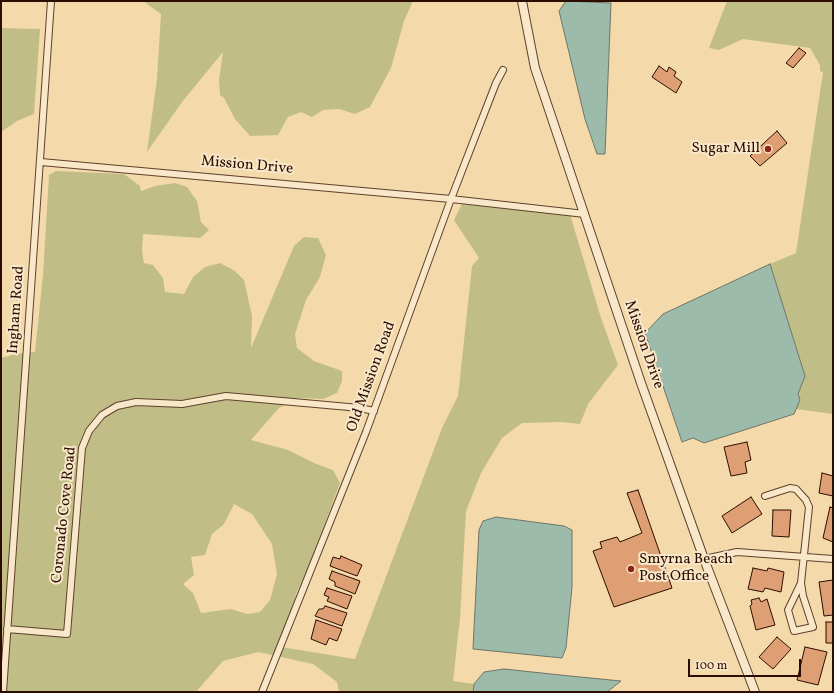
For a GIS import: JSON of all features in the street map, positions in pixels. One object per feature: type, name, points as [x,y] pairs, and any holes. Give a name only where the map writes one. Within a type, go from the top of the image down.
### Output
[{"type":"street","name":"Ingham Road","points":[[2,692],[41,162],[51,1]]},
{"type":"street","name":"Mission Drive","points":[[522,1],[535,68],[641,383],[704,559],[756,692]]},
{"type":"street","name":"Old Mission Road","points":[[262,692],[374,411],[451,199],[496,83],[503,70]]},
{"type":"street","name":"Mission Drive","points":[[41,162],[451,199],[585,214]]},
{"type":"street","name":"Coronado Cove Road","points":[[7,629],[67,634],[82,448],[89,431],[102,415],[117,406],[136,402],[182,404],[226,396],[360,408],[374,411]]},
{"type":"street","points":[[765,496],[790,488],[796,489],[806,500],[809,507],[801,583],[803,596],[813,627],[794,632],[788,610],[801,583]]},
{"type":"street","points":[[704,559],[737,552],[833,559]]},
{"type":"shaded area","points":[[143,1],[413,1],[404,21],[391,68],[370,107],[355,114],[339,109],[323,110],[312,117],[301,112],[288,117],[278,135],[250,136],[235,119],[224,98],[220,95],[219,80],[223,52],[182,102],[147,152],[157,79],[161,14]]},
{"type":"shaded area","points":[[566,1],[611,3],[605,154],[597,154],[585,119],[559,11]]},
{"type":"shaded area","points":[[727,1],[833,1],[833,414],[796,409],[800,400],[798,395],[805,376],[770,264],[796,253],[823,72],[820,71],[820,65],[810,48],[743,39],[719,50],[709,48]]},
{"type":"shaded area","points":[[1,28],[40,29],[34,114],[17,121],[1,132]]},
{"type":"shaded area","points":[[56,171],[124,174],[140,186],[141,191],[155,186],[175,183],[187,187],[197,201],[201,222],[209,230],[200,238],[143,234],[142,251],[144,263],[153,265],[163,278],[165,292],[184,294],[193,277],[205,267],[220,263],[235,271],[244,280],[252,316],[251,348],[294,246],[304,237],[318,238],[326,255],[320,277],[306,300],[295,334],[297,348],[314,361],[342,371],[342,381],[337,393],[323,399],[299,398],[279,408],[251,440],[288,450],[314,463],[333,470],[340,483],[306,573],[297,591],[281,647],[355,659],[442,428],[458,396],[472,266],[479,258],[454,220],[462,204],[569,211],[601,318],[618,365],[588,404],[580,424],[562,422],[522,423],[502,438],[481,473],[466,511],[460,618],[453,681],[474,684],[473,692],[339,692],[337,682],[313,664],[258,652],[223,661],[196,692],[1,692],[1,358],[16,354],[35,352],[43,275],[49,175]],"holes":[[[234,504],[252,514],[272,544],[277,574],[270,600],[260,612],[247,614],[231,609],[201,613],[193,593],[183,584],[194,575],[191,557],[205,555],[212,534],[224,524]]]},
{"type":"shaded area","points":[[770,264],[805,376],[798,394],[800,400],[794,414],[704,443],[693,438],[682,442],[645,333],[663,314]]},
{"type":"shaded area","points":[[496,517],[564,526],[572,530],[572,587],[566,648],[562,658],[473,649],[479,530],[483,521]]},
{"type":"shaded area","points":[[504,669],[621,681],[607,692],[473,692],[474,684],[484,672]]},
{"type":"building","points":[[799,48],[806,53],[793,68],[786,63]]},
{"type":"building","points":[[659,66],[667,72],[669,67],[676,72],[674,76],[682,82],[676,93],[652,77]]},
{"type":"building","name":"Sugar Mill","points":[[777,131],[787,143],[760,166],[750,156]]},
{"type":"building","points":[[747,442],[751,460],[745,462],[747,473],[731,476],[724,447]]},
{"type":"building","points":[[822,473],[833,476],[833,496],[819,493]]},
{"type":"building","points":[[638,490],[672,588],[614,607],[593,551],[602,548],[600,542],[617,537],[620,542],[642,533],[627,493]]},
{"type":"building","points":[[751,497],[762,514],[732,533],[722,516]]},
{"type":"building","points":[[830,507],[833,508],[833,542],[823,538]]},
{"type":"building","points":[[773,510],[791,510],[789,537],[772,536]]},
{"type":"building","points":[[341,556],[362,565],[357,576],[330,566],[333,557],[340,559]]},
{"type":"building","points":[[753,568],[767,571],[768,568],[784,572],[781,592],[765,588],[763,592],[748,589]]},
{"type":"building","points":[[332,571],[360,581],[355,594],[335,586],[335,582],[329,579]]},
{"type":"building","points":[[833,580],[833,615],[824,616],[819,582]]},
{"type":"building","points":[[327,588],[352,596],[347,609],[327,601],[329,597],[324,595]]},
{"type":"building","points":[[759,598],[761,602],[767,599],[775,625],[756,630],[750,606],[752,604],[751,600]]},
{"type":"building","points":[[325,606],[347,613],[342,626],[315,616],[319,609],[323,609]]},
{"type":"building","points":[[316,620],[342,629],[337,641],[329,638],[326,645],[311,639]]},
{"type":"building","points":[[826,622],[833,622],[833,643],[826,643]]},
{"type":"building","points":[[777,637],[791,649],[773,669],[759,657]]},
{"type":"building","points":[[805,647],[827,652],[818,685],[797,680]]},
{"type":"place","name":"Sugar Mill","points":[[768,149]]},
{"type":"place","name":"Smyrna Beach Post Office","points":[[631,569]]}]
